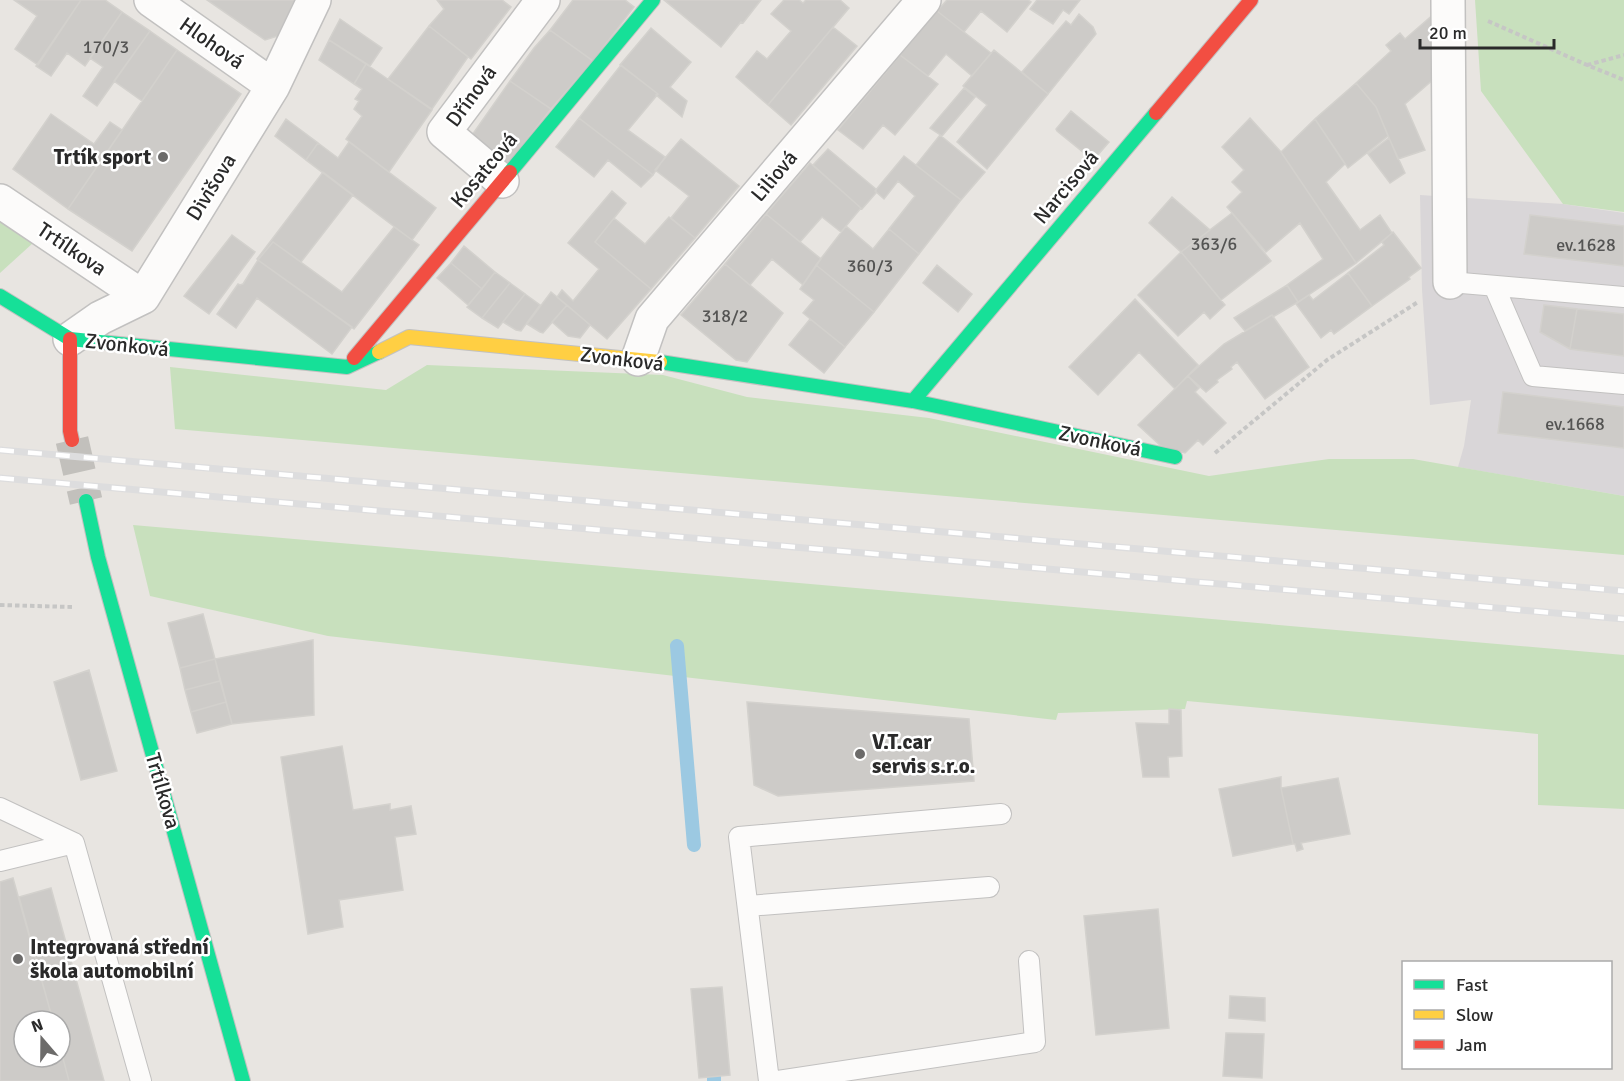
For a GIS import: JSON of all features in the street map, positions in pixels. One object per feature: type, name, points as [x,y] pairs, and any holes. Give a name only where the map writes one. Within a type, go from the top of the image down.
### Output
[{"type":"street","name":"Hlohová","points":[[151,0],[273,86]]},
{"type":"street","name":"Divišova","points":[[143,297],[273,86],[314,0]]},
{"type":"street","name":"Dřínová","points":[[502,181],[444,132],[543,0]]},
{"type":"street","name":"Kosatcová","points":[[347,367],[653,0]]},
{"type":"street","name":"Liliová","points":[[638,359],[652,319],[924,0]]},
{"type":"street","name":"Narcisová","points":[[913,401],[1251,0]]},
{"type":"street","points":[[1449,2],[1450,282]]},
{"type":"street","name":"Trtílkova","points":[[0,201],[143,297]]},
{"type":"street","points":[[0,296],[70,339]]},
{"type":"street","points":[[70,339],[100,318],[143,297]]},
{"type":"street","name":"Zvonková","points":[[70,339],[347,367],[409,337],[638,359],[913,401],[1174,457]]},
{"type":"street","points":[[70,339],[70,431],[72,440]]},
{"type":"street","name":"Trtílkova","points":[[86,501],[98,557],[243,1081]]},
{"type":"lane","points":[[1450,282],[1624,297]]},
{"type":"lane","points":[[1494,286],[1533,376],[1624,384]]},
{"type":"lane","points":[[0,808],[74,843],[141,1081]]},
{"type":"lane","points":[[769,1081],[740,837],[1001,814]]},
{"type":"lane","points":[[0,861],[74,843]]},
{"type":"lane","points":[[748,906],[989,887]]},
{"type":"lane","points":[[778,1081],[1035,1042],[1029,961]]},
{"type":"path","points":[[1449,2],[1624,80]]},
{"type":"path","points":[[1587,65],[1624,55]]},
{"type":"path","points":[[1210,458],[1327,360],[1450,282]]},
{"type":"path","points":[[0,605],[82,608]]},
{"type":"shaded area","points":[[1420,195],[1563,204],[1624,213],[1624,496],[1458,467],[1464,446],[1471,400],[1430,405],[1422,290]]},
{"type":"green space","points":[[1475,0],[1624,0],[1624,212],[1563,204],[1481,91]]},
{"type":"green space","points":[[0,210],[36,234],[33,243],[0,273]]},
{"type":"green space","points":[[427,365],[663,375],[747,397],[929,418],[1209,476],[1329,459],[1413,459],[1624,496],[1624,555],[175,429],[170,367],[386,390]]},
{"type":"green space","points":[[133,525],[1624,655],[1624,809],[1538,805],[1538,734],[1187,701],[1185,709],[1058,713],[1056,720],[328,636],[150,596]]},
{"type":"building","points":[[14,0],[81,0],[38,65],[15,49],[37,16]]},
{"type":"building","points":[[81,0],[105,0],[122,12],[85,66],[67,53],[51,76],[36,66]]},
{"type":"building","points":[[207,0],[295,0],[278,36],[265,40]]},
{"type":"building","points":[[437,0],[502,0],[511,7],[471,59],[429,26],[444,9]]},
{"type":"building","points":[[573,0],[625,0],[634,7],[593,61],[550,30]]},
{"type":"building","points":[[664,0],[761,0],[721,47]]},
{"type":"building","points":[[784,0],[799,0],[803,3],[806,0],[840,0],[849,8],[768,105],[736,77],[757,51],[767,59],[791,31],[771,14]]},
{"type":"building","points":[[947,0],[1028,0],[1031,2],[1007,32],[981,11],[964,32],[937,11]]},
{"type":"building","points":[[1037,0],[1080,0],[1069,14],[1063,10],[1053,24],[1030,9]]},
{"type":"building","points":[[937,11],[991,53],[972,76],[946,54],[928,76],[900,55]]},
{"type":"building","points":[[122,12],[150,31],[97,106],[83,96],[103,67],[90,58]]},
{"type":"building","points":[[1079,14],[1093,27],[1096,34],[1048,94],[1022,72],[1066,21],[1071,25]]},
{"type":"building","points":[[1434,14],[1434,79],[1405,104],[1425,150],[1398,159],[1376,107],[1356,83],[1391,51],[1386,45],[1400,33],[1405,39]]},
{"type":"building","points":[[340,19],[382,48],[370,66],[329,40]]},
{"type":"building","points":[[429,26],[468,57],[432,109],[388,79]]},
{"type":"building","points":[[833,27],[857,46],[791,125],[768,105]]},
{"type":"building","points":[[651,28],[691,62],[670,87],[687,101],[682,117],[656,95],[658,94],[620,65]]},
{"type":"building","points":[[550,30],[593,61],[551,109],[510,81]]},
{"type":"building","points":[[150,31],[177,50],[142,101],[114,81]]},
{"type":"building","points":[[329,40],[366,64],[354,84],[319,60]]},
{"type":"building","points":[[177,50],[241,94],[132,251],[68,209]]},
{"type":"building","points":[[994,50],[1048,94],[987,169],[957,142],[987,105],[963,86]]},
{"type":"building","points":[[900,55],[938,84],[895,135],[883,125],[863,149],[838,130]]},
{"type":"building","points":[[366,64],[432,110],[389,172],[346,139],[362,116],[354,109],[359,101],[355,99],[362,89],[354,84]]},
{"type":"building","points":[[621,65],[658,94],[628,130],[665,157],[653,175],[579,118]]},
{"type":"building","points":[[510,81],[551,109],[508,164],[472,135]]},
{"type":"building","points":[[1356,83],[1376,107],[1388,136],[1348,168],[1315,119]]},
{"type":"building","points":[[964,88],[975,97],[942,136],[930,128]]},
{"type":"building","points":[[1071,111],[1109,142],[1096,157],[1083,152],[1057,131],[1056,129]]},
{"type":"building","points":[[51,114],[94,144],[110,122],[122,130],[68,209],[13,169]]},
{"type":"building","points":[[579,118],[653,175],[641,187],[608,160],[594,177],[556,147]]},
{"type":"building","points":[[1250,118],[1281,152],[1356,263],[1298,302],[1287,285],[1323,259],[1300,223],[1266,252],[1227,207],[1242,192],[1232,182],[1244,170],[1222,147]]},
{"type":"building","points":[[286,119],[318,143],[306,160],[275,136]]},
{"type":"building","points":[[1315,119],[1345,164],[1326,182],[1360,230],[1380,215],[1392,233],[1356,263],[1281,152]]},
{"type":"building","points":[[940,135],[985,172],[961,200],[916,165]]},
{"type":"building","points":[[1389,138],[1405,173],[1390,183],[1368,154]]},
{"type":"building","points":[[681,139],[739,186],[695,238],[671,218],[689,196],[655,170]]},
{"type":"building","points":[[349,142],[436,208],[412,240],[306,160],[318,143],[338,158]]},
{"type":"building","points":[[828,149],[876,189],[876,193],[862,209],[813,165]]},
{"type":"building","points":[[904,156],[961,200],[919,254],[889,229],[915,196],[898,181],[884,199],[875,191]]},
{"type":"building","points":[[810,163],[861,208],[841,232],[822,217],[800,242],[766,214]]},
{"type":"building","points":[[323,172],[353,195],[301,262],[273,242],[258,260],[257,259]]},
{"type":"building","points":[[612,191],[626,203],[595,242],[651,289],[607,339],[557,297],[562,290],[573,301],[599,269],[568,243]]},
{"type":"building","points":[[1172,197],[1210,230],[1181,252],[1149,223]]},
{"type":"building","points":[[1232,213],[1271,261],[1221,300],[1181,252]]},
{"type":"building","points":[[766,214],[821,259],[803,285],[772,259],[750,285],[725,264]]},
{"type":"building","points":[[1530,215],[1624,226],[1624,266],[1524,254]]},
{"type":"building","points":[[669,217],[695,238],[651,289],[595,242],[614,218],[645,244]]},
{"type":"building","points":[[846,226],[873,249],[889,229],[919,254],[874,312],[816,265]]},
{"type":"building","points":[[394,227],[419,245],[354,329],[258,260],[273,242],[342,292]]},
{"type":"building","points":[[1393,232],[1421,268],[1409,277],[1410,279],[1372,306],[1348,273],[1384,245],[1382,242]]},
{"type":"building","points":[[232,235],[255,252],[209,314],[184,296]]},
{"type":"building","points":[[464,246],[495,272],[482,289],[451,263]]},
{"type":"building","points":[[1181,252],[1225,305],[1210,319],[1204,312],[1178,336],[1138,295]]},
{"type":"building","points":[[258,260],[352,327],[332,354],[257,298],[236,328],[217,314],[238,284],[243,284]]},
{"type":"building","points":[[451,263],[482,289],[468,305],[437,278]]},
{"type":"building","points":[[725,264],[783,313],[747,362],[736,360],[681,315]]},
{"type":"building","points":[[816,265],[874,312],[845,347],[803,313],[814,300],[800,289]]},
{"type":"building","points":[[937,265],[972,294],[958,312],[923,283]]},
{"type":"building","points":[[495,272],[510,283],[482,318],[467,307]]},
{"type":"building","points":[[1348,273],[1372,306],[1334,334],[1331,330],[1321,338],[1296,304],[1309,295],[1313,300]]},
{"type":"building","points":[[510,283],[525,294],[498,328],[482,318]]},
{"type":"building","points":[[1287,285],[1298,302],[1245,331],[1234,318]]},
{"type":"building","points":[[551,292],[567,305],[543,333],[527,324]]},
{"type":"building","points":[[525,294],[540,305],[521,331],[503,322]]},
{"type":"building","points":[[1135,299],[1198,365],[1175,389],[1139,352],[1098,395],[1069,367]]},
{"type":"building","points":[[567,305],[590,325],[580,338],[568,336],[552,322]]},
{"type":"building","points":[[1544,305],[1577,309],[1570,349],[1540,332]]},
{"type":"building","points":[[1577,309],[1624,314],[1624,356],[1570,349]]},
{"type":"building","points":[[1272,315],[1309,367],[1265,399],[1237,362],[1206,392],[1188,376],[1224,344]]},
{"type":"building","points":[[810,319],[845,347],[824,373],[789,345]]},
{"type":"building","points":[[1188,376],[1199,388],[1195,392],[1226,423],[1203,445],[1198,440],[1185,453],[1161,446],[1138,425]]},
{"type":"building","points":[[1503,392],[1624,407],[1624,448],[1498,433]]},
{"type":"building","points":[[203,614],[215,659],[180,668],[168,623]]},
{"type":"building","points":[[313,640],[314,715],[232,724],[215,659]]},
{"type":"building","points":[[215,659],[220,681],[185,690],[180,668]]},
{"type":"building","points":[[89,670],[117,771],[81,780],[54,682]]},
{"type":"building","points":[[220,681],[226,702],[191,712],[185,690]]},
{"type":"building","points":[[226,702],[232,724],[197,733],[191,712]]},
{"type":"building","points":[[747,702],[969,719],[974,781],[778,796],[754,785]]},
{"type":"building","points":[[1169,709],[1181,710],[1182,756],[1168,757],[1169,777],[1143,777],[1136,723],[1169,724]]},
{"type":"building","points":[[342,746],[353,810],[390,804],[390,810],[411,806],[416,834],[395,837],[403,890],[339,900],[343,927],[308,934],[281,757]]},
{"type":"building","points":[[1281,777],[1281,788],[1293,844],[1233,856],[1219,789]]},
{"type":"building","points":[[1338,778],[1350,834],[1301,843],[1303,849],[1297,851],[1293,844],[1281,788]]},
{"type":"building","name":"Integrovaná střední škola automobilní","points":[[13,878],[50,1009],[12,1009],[12,1069],[66,1069],[69,1081],[0,1081],[0,882]]},
{"type":"building","points":[[51,888],[104,1081],[69,1081],[66,1069],[72,1069],[72,1009],[50,1009],[19,897]]},
{"type":"building","points":[[1158,909],[1169,1028],[1096,1035],[1084,916]]},
{"type":"building","points":[[722,987],[730,1075],[699,1078],[691,989]]},
{"type":"building","points":[[1230,996],[1265,998],[1265,1021],[1229,1018]]},
{"type":"building","points":[[1226,1033],[1264,1034],[1262,1078],[1223,1076]]},
{"type":"waterway","points":[[677,646],[694,845]]},
{"type":"tunnel","points":[[72,440],[86,501]]},
{"type":"railway","points":[[0,450],[1624,591]]},
{"type":"railway","points":[[0,478],[1624,619]]},
{"type":"traffic: fast","points":[[510,172],[653,0]]},
{"type":"traffic: fast","points":[[913,401],[1156,113]]},
{"type":"traffic: fast","points":[[0,296],[70,339],[347,367],[379,352]]},
{"type":"traffic: fast","points":[[660,362],[913,401],[1175,457]]},
{"type":"traffic: fast","points":[[86,501],[98,557],[243,1081]]},
{"type":"traffic: slow","points":[[379,352],[409,337],[660,362]]},
{"type":"traffic: jam","points":[[1156,113],[1251,0]]},
{"type":"traffic: jam","points":[[354,358],[510,172]]},
{"type":"traffic: jam","points":[[70,339],[70,431],[72,440]]},
{"type":"place","name":"Trtík sport","points":[[163,157]]},
{"type":"place","name":"V.T.car servis s.r.o.","points":[[860,754]]},
{"type":"place","name":"Integrovaná střední škola automobilní","points":[[18,959]]}]
